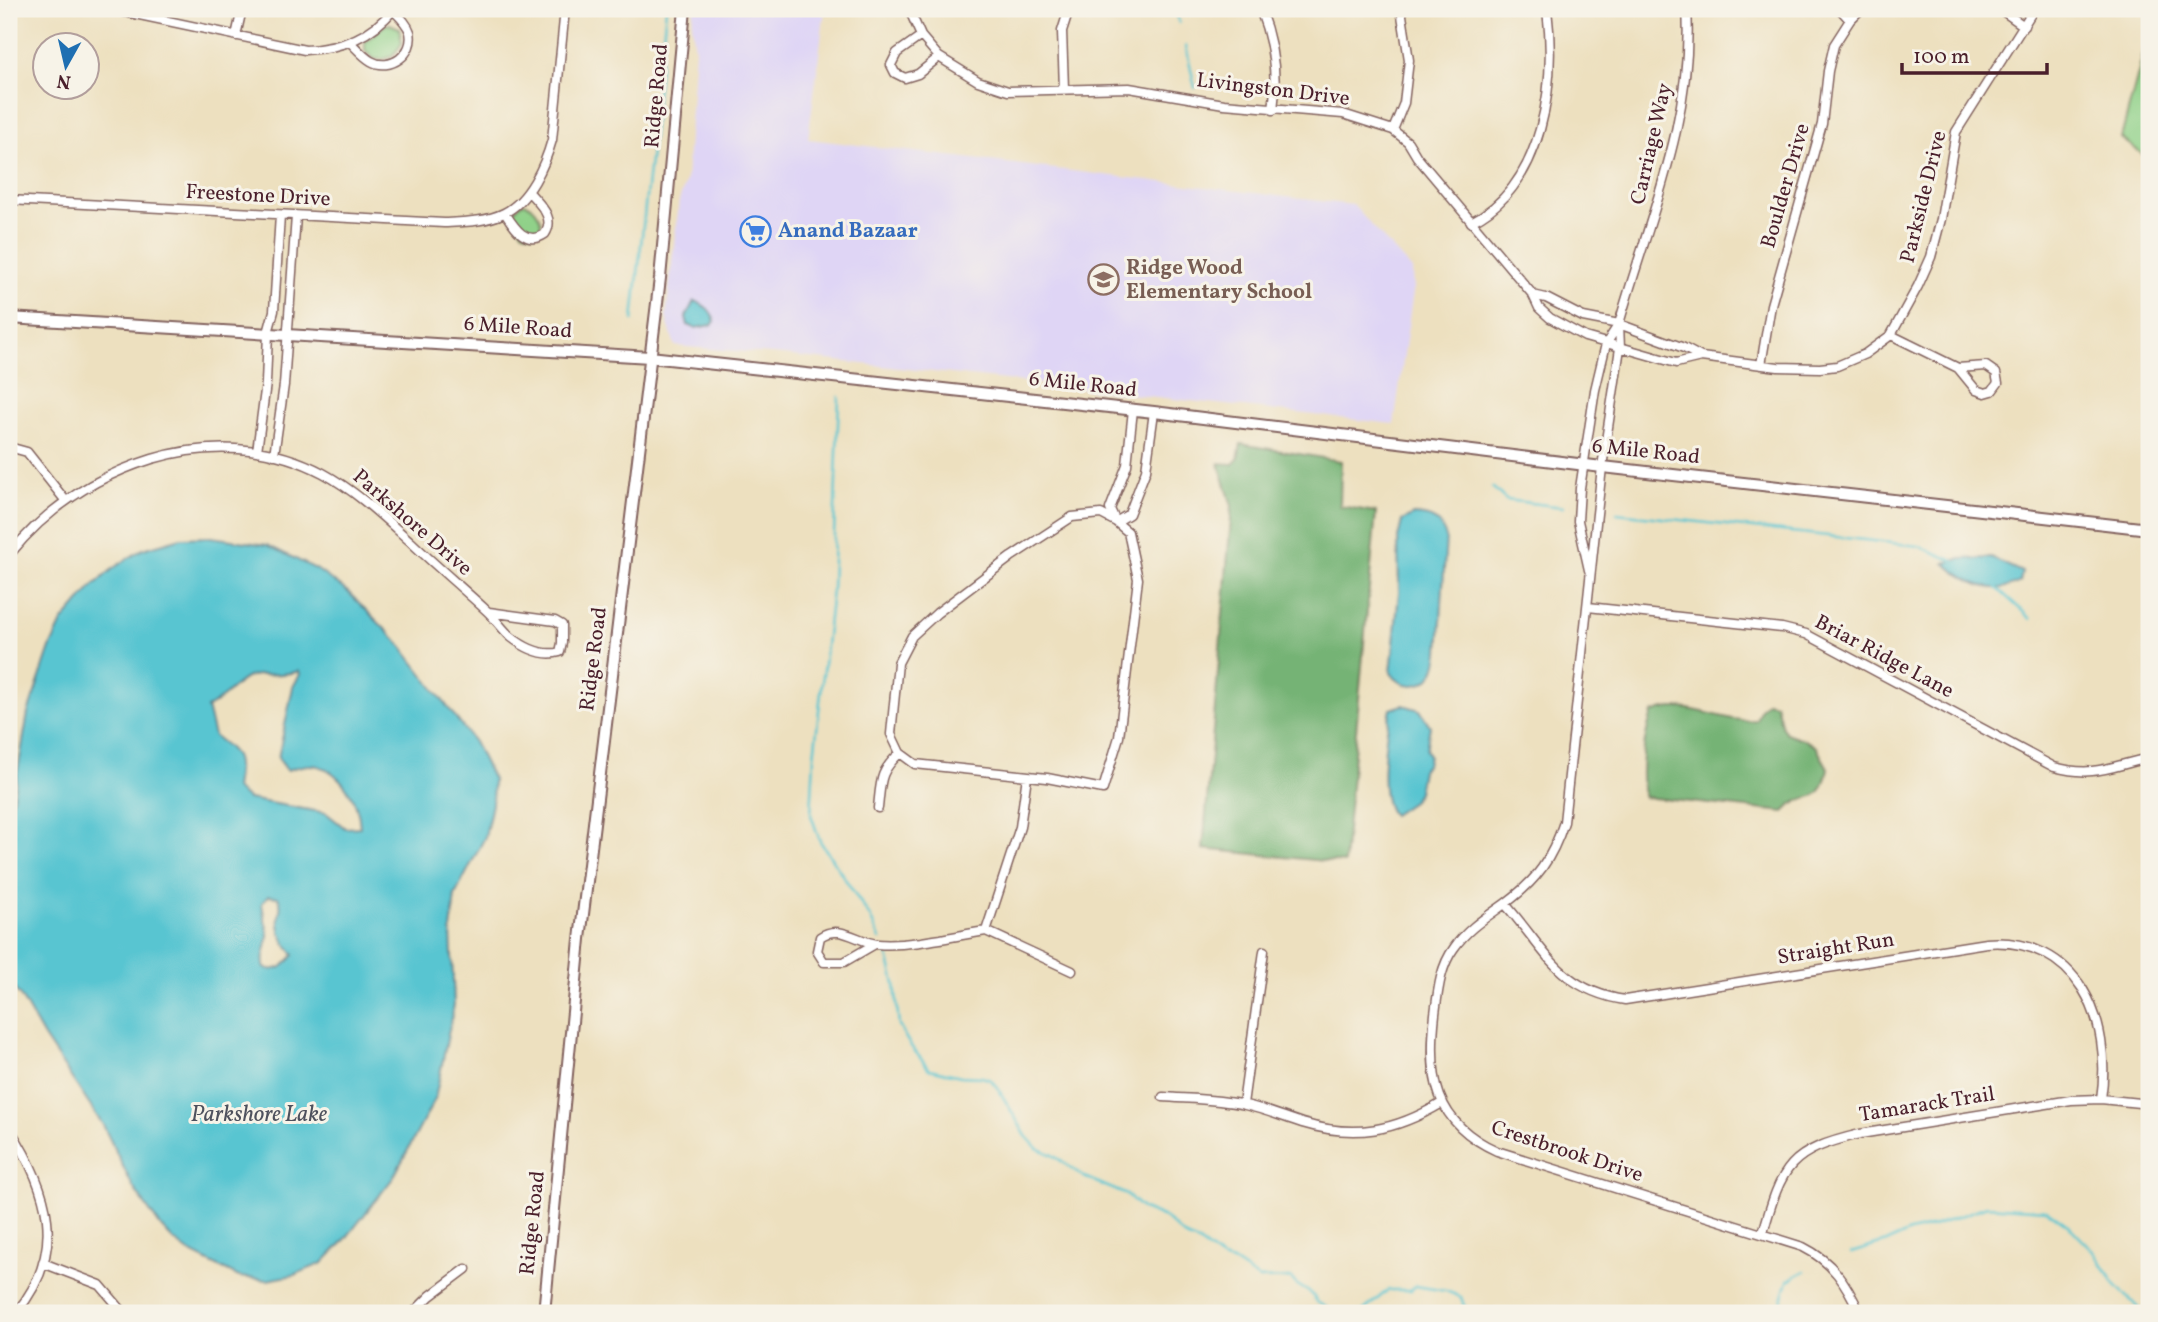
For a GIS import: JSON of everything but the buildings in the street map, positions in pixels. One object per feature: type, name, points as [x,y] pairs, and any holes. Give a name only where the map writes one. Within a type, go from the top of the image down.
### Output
[{"type":"street","points":[[111,9],[305,50],[351,43],[365,36],[394,10],[404,22],[410,36],[409,47],[399,60],[388,64],[369,61],[351,43]]},
{"type":"street","points":[[236,36],[242,9]]},
{"type":"street","name":"Freestone Drive","points":[[9,200],[444,223],[473,222],[505,213],[528,191],[542,170],[552,140],[565,9]]},
{"type":"street","name":"Ridge Road","points":[[544,1313],[580,939],[660,278],[685,9]]},
{"type":"street","name":"Livingston Drive","points":[[909,9],[921,36],[939,57],[978,81],[1008,91],[1129,88],[1273,110],[1343,114],[1393,130]]},
{"type":"street","points":[[1063,89],[1062,31],[1069,9]]},
{"type":"street","points":[[1260,9],[1274,58],[1276,88],[1273,110]]},
{"type":"street","points":[[1401,9],[1409,60],[1404,103],[1393,130],[1408,142],[1417,157],[1533,295],[1539,309],[1585,338],[1606,344]]},
{"type":"street","points":[[1471,222],[1504,197],[1534,151],[1544,116],[1547,91],[1547,9]]},
{"type":"street","name":"Carriage Way","points":[[1584,465],[1606,344],[1619,324],[1668,169],[1687,71],[1687,9]]},
{"type":"street","points":[[1840,9],[1850,20]]},
{"type":"street","name":"Boulder Drive","points":[[1761,365],[1770,304],[1822,124],[1834,45],[1850,20],[1861,9]]},
{"type":"street","points":[[2000,9],[2024,26]]},
{"type":"street","name":"Parkside Drive","points":[[1606,344],[1676,363],[1701,358],[1802,368],[1837,366],[1865,354],[1891,335],[1931,257],[1941,219],[1956,132],[2034,9]]},
{"type":"street","points":[[921,36],[897,53],[891,65],[895,73],[905,78],[918,74],[939,57]]},
{"type":"street","points":[[505,213],[522,235],[536,239],[545,234],[549,224],[548,214],[528,191]]},
{"type":"street","points":[[257,451],[268,332],[274,311],[280,215]]},
{"type":"street","points":[[274,454],[284,385],[296,216]]},
{"type":"street","points":[[1533,295],[1546,298],[1583,317],[1619,324]]},
{"type":"street","name":"6 Mile Road","points":[[9,318],[650,357],[1154,412],[1584,465],[2149,529]]},
{"type":"street","name":"Carriage Way","points":[[1602,467],[1620,348],[1619,324]]},
{"type":"street","name":"Parkside Drive","points":[[1619,324],[1684,348],[1701,358]]},
{"type":"street","points":[[1891,335],[1958,368],[1976,390],[1985,393],[1992,391],[1998,383],[1996,373],[1986,366],[1958,368]]},
{"type":"street","points":[[1116,522],[1110,509],[1128,465],[1133,410]]},
{"type":"street","points":[[1116,522],[1129,514],[1146,470],[1154,412]]},
{"type":"street","points":[[9,447],[27,452],[65,500]]},
{"type":"street","name":"Parkshore Drive","points":[[9,555],[33,526],[65,500],[104,477],[173,453],[217,448],[257,451],[274,454],[315,469],[353,491],[489,612],[510,636],[543,654],[560,652],[562,625],[555,621],[489,612]]},
{"type":"street","name":"Crestbrook Drive","points":[[1584,465],[1578,521],[1590,574]]},
{"type":"street","name":"Crestbrook Drive","points":[[1602,467],[1564,822],[1548,862],[1535,878],[1478,923],[1453,949],[1438,985],[1432,1045],[1432,1066],[1442,1103],[1461,1129],[1480,1144],[1497,1151],[1803,1247],[1834,1268],[1844,1280],[1860,1313]]},
{"type":"street","points":[[1101,514],[1116,522],[1128,532],[1138,579],[1119,737],[1103,789],[1027,776],[915,764],[900,753],[891,734],[898,663],[912,636],[937,613],[1000,565],[1072,517],[1101,514]]},
{"type":"street","name":"Briar Ridge Lane","points":[[1588,607],[1782,628],[1806,634],[2053,767],[2090,772],[2106,771],[2149,758]]},
{"type":"street","points":[[878,808],[886,766],[900,753]]},
{"type":"street","points":[[986,931],[1020,827],[1027,776]]},
{"type":"street","name":"Straight Run","points":[[1505,904],[1565,976],[1593,992],[1625,1000],[1986,943],[2026,946],[2063,966],[2078,982],[2090,1001],[2101,1032],[2101,1099]]},
{"type":"street","points":[[875,944],[859,937],[825,933],[820,937],[817,951],[824,962],[837,964],[875,944],[927,941],[986,931],[1072,971]]},
{"type":"street","points":[[1243,1104],[1264,951]]},
{"type":"street","points":[[1163,1097],[1243,1104],[1305,1124],[1359,1131],[1378,1131],[1401,1124],[1442,1103]]},
{"type":"street","name":"Tamarack Trail","points":[[1763,1233],[1771,1200],[1783,1175],[1797,1159],[1828,1142],[1860,1134],[2047,1103],[2101,1099],[2149,1104]]},
{"type":"street","points":[[9,1128],[35,1171],[44,1197],[47,1224],[43,1263],[31,1292],[16,1313]]},
{"type":"street","points":[[43,1263],[100,1285],[124,1313]]},
{"type":"street","points":[[413,1313],[430,1296],[466,1269]]},
{"type":"shaded area","name":"Ridge Wood Elementary School","points":[[694,9],[825,9],[808,139],[1353,205],[1412,270],[1413,291],[1394,424],[784,355],[675,346],[666,317],[679,201],[686,181],[695,50],[692,23]]},
{"type":"green space","points":[[385,25],[399,28],[402,43],[391,56],[374,59],[365,51],[365,42]]},
{"type":"green space","points":[[2149,32],[2149,159],[2121,138]]},
{"type":"green space","points":[[522,203],[533,207],[540,218],[541,226],[533,234],[523,232],[512,219],[511,213]]},
{"type":"green space","points":[[1241,444],[1341,461],[1340,506],[1376,512],[1344,863],[1203,849],[1232,506],[1219,463],[1233,464],[1238,459]]},
{"type":"green space","points":[[1767,702],[1776,704],[1786,733],[1816,747],[1828,768],[1825,781],[1817,794],[1792,804],[1784,812],[1644,797],[1643,754],[1652,713],[1678,708],[1756,720]]},
{"type":"water","points":[[694,301],[709,311],[715,321],[712,325],[695,328],[688,325],[686,317]]},
{"type":"water","points":[[1413,515],[1434,520],[1441,526],[1446,537],[1437,663],[1429,678],[1412,685],[1400,682],[1391,673],[1399,592],[1398,538],[1402,521]]},
{"type":"water","name":"Parkshore Lake","points":[[211,537],[267,545],[316,569],[348,592],[398,642],[419,669],[474,742],[493,780],[492,804],[485,837],[455,895],[451,930],[454,1005],[435,1099],[393,1178],[343,1242],[323,1263],[294,1275],[267,1280],[239,1277],[189,1252],[161,1227],[133,1187],[103,1125],[9,982],[9,822],[28,713],[50,648],[62,622],[94,585],[115,567],[143,549],[181,538]],"holes":[[[299,671],[278,758],[287,770],[306,765],[320,767],[338,778],[356,806],[360,827],[345,828],[326,813],[248,799],[235,789],[236,758],[229,748],[214,736],[207,708],[238,683],[253,676]],[[268,896],[278,897],[281,933],[294,955],[285,964],[274,969],[265,968],[264,964],[268,933],[262,903]]]},
{"type":"water","points":[[1991,558],[2022,572],[2020,582],[2000,588],[1981,586],[1962,577],[1945,563],[1959,559]]},
{"type":"water","points":[[1403,705],[1420,710],[1430,726],[1426,750],[1429,755],[1422,770],[1418,792],[1412,802],[1393,815],[1385,794],[1385,748],[1391,709]]},
{"type":"waterway","points":[[633,320],[666,9]]},
{"type":"waterway","points":[[1176,9],[1179,23]]},
{"type":"waterway","points":[[1186,46],[1195,88]]},
{"type":"waterway","points":[[839,397],[832,590],[814,757],[811,815],[820,841],[870,917],[880,939]]},
{"type":"waterway","points":[[1492,487],[1506,500],[1563,507]]},
{"type":"waterway","points":[[1617,513],[1919,546],[1954,561]]},
{"type":"waterway","points":[[1997,588],[2031,619]]},
{"type":"waterway","points":[[887,952],[895,984],[899,1026],[929,1069],[991,1080],[1026,1136],[1037,1148],[1053,1155],[1084,1177],[1127,1195],[1143,1209],[1165,1218],[1186,1237],[1259,1279],[1291,1278],[1312,1294],[1317,1302],[1336,1313]]},
{"type":"waterway","points":[[1851,1253],[1987,1206],[2047,1210],[2069,1226],[2095,1253],[2113,1282],[2143,1313]]},
{"type":"waterway","points":[[1776,1313],[1788,1280],[1805,1271]]},
{"type":"waterway","points":[[1361,1313],[1388,1290],[1411,1290],[1415,1286],[1446,1291],[1461,1297],[1464,1306],[1475,1313]]},
{"type":"place","name":"Anand Bazaar","points":[[755,231]]},
{"type":"place","name":"Ridge Wood Elementary School","points":[[1103,280]]}]
